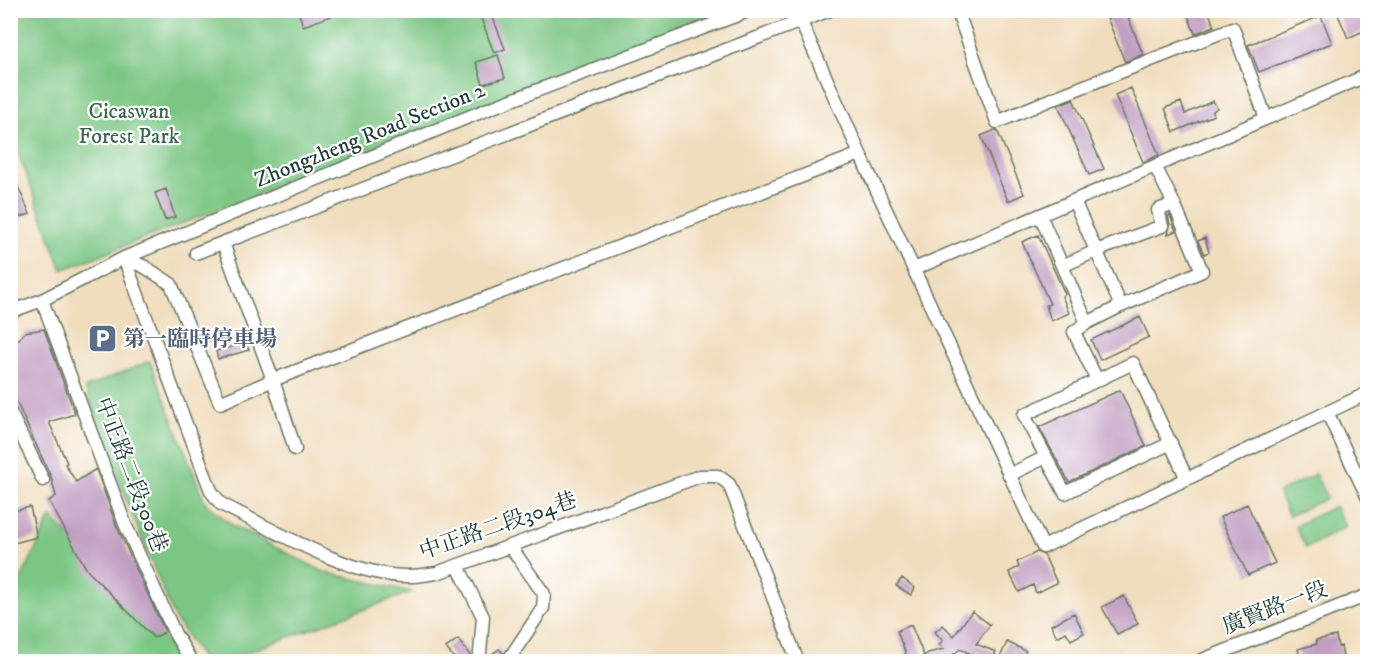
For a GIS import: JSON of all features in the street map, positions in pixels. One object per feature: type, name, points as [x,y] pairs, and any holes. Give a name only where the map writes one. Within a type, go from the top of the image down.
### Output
[{"type":"street","name":"Zhongzheng Road Section 2","points":[[13,311],[42,300],[124,258],[488,109],[751,10]]},
{"type":"street","points":[[196,253],[830,10]]},
{"type":"street","points":[[957,10],[997,122],[1233,28],[1266,118]]},
{"type":"street","points":[[801,22],[1043,547],[1368,393]]},
{"type":"street","points":[[914,269],[1368,75]]},
{"type":"street","points":[[124,258],[146,267],[171,284],[220,403],[273,380],[860,154]]},
{"type":"street","points":[[1097,380],[1074,332],[1121,306],[1202,271],[1174,204],[1155,166]]},
{"type":"street","points":[[1074,201],[1121,306]]},
{"type":"street","points":[[1062,266],[1162,226],[1158,210],[1174,204]]},
{"type":"street","points":[[1040,215],[1087,323]]},
{"type":"street","points":[[224,243],[296,449]]},
{"type":"street","name":"中正路二段304巷","points":[[124,258],[211,491],[221,504],[335,560],[373,571],[408,577],[437,573],[458,566],[700,476],[718,476],[729,484],[798,662]]},
{"type":"street","points":[[10,296],[13,311]]},
{"type":"street","name":"中正路二段300巷","points":[[42,300],[125,524],[175,634],[192,662]]},
{"type":"street","points":[[1171,443],[1065,493],[1024,415],[1133,363],[1171,443],[1187,479]]},
{"type":"street","points":[[10,411],[43,480]]},
{"type":"street","points":[[1328,412],[1368,498]]},
{"type":"street","points":[[1010,475],[1047,457]]},
{"type":"street","points":[[507,662],[543,608],[544,594],[510,546]]},
{"type":"street","points":[[458,566],[483,617],[480,652]]},
{"type":"street","name":"廣賢路一段","points":[[1197,662],[1368,595]]},
{"type":"green space","name":"Cicaswan Forest Park","points":[[11,11],[732,11],[62,270],[11,134]]},
{"type":"green space","points":[[150,361],[205,502],[232,525],[324,572],[412,592],[224,661],[204,661],[175,619],[128,505],[85,388]]},
{"type":"green space","points":[[1315,474],[1327,498],[1289,516],[1278,493]]},
{"type":"green space","points":[[1335,506],[1346,527],[1306,548],[1295,526]]},
{"type":"green space","points":[[51,517],[184,661],[11,661],[10,602]]},
{"type":"building","points":[[298,10],[342,10],[342,12],[303,26]]},
{"type":"building","points":[[478,10],[490,10],[505,49],[494,53]]},
{"type":"building","points":[[1104,10],[1125,10],[1143,54],[1125,62]]},
{"type":"building","points":[[1186,10],[1208,10],[1214,26],[1195,34]]},
{"type":"building","points":[[1336,10],[1368,10],[1368,29],[1348,38]]},
{"type":"building","points":[[1321,16],[1332,43],[1259,72],[1248,45]]},
{"type":"building","points":[[498,55],[505,78],[483,84],[476,62]]},
{"type":"building","points":[[1131,88],[1159,155],[1143,162],[1115,95]]},
{"type":"building","points":[[1073,99],[1104,169],[1089,175],[1058,105]]},
{"type":"building","points":[[1213,101],[1217,108],[1213,111],[1214,115],[1174,132],[1165,108],[1181,102],[1185,114]]},
{"type":"building","points":[[997,130],[1024,194],[1008,201],[981,136]]},
{"type":"building","points":[[10,168],[30,214],[15,219],[10,205]]},
{"type":"building","points":[[166,189],[175,217],[165,220],[155,193]]},
{"type":"building","points":[[1170,215],[1176,231],[1168,234],[1170,225],[1168,216]]},
{"type":"building","points":[[1038,235],[1065,294],[1062,296],[1069,313],[1051,321],[1046,305],[1050,304],[1022,242]]},
{"type":"building","points":[[1205,238],[1209,252],[1204,254],[1198,241]]},
{"type":"building","points":[[1140,317],[1149,337],[1100,360],[1091,340]]},
{"type":"building","points":[[44,329],[75,414],[49,422],[67,463],[65,464],[76,482],[96,469],[117,527],[165,632],[154,638],[87,570],[49,501],[56,496],[51,477],[10,388],[10,343],[16,342],[25,332]]},
{"type":"building","points":[[246,343],[249,350],[218,359],[216,351]]},
{"type":"building","points":[[1120,390],[1146,446],[1069,482],[1039,427]]},
{"type":"building","points":[[1247,504],[1275,563],[1248,575],[1220,517]]},
{"type":"building","points":[[30,507],[37,537],[14,543],[10,527],[10,512]]},
{"type":"building","points":[[1037,552],[1044,555],[1057,583],[1036,593],[1033,585],[1019,592],[1009,572],[1019,567],[1017,562]]},
{"type":"building","points":[[902,578],[915,588],[911,595],[896,586]]},
{"type":"building","points":[[1124,596],[1138,624],[1117,634],[1102,607]]},
{"type":"building","points":[[972,611],[990,625],[976,644],[996,652],[992,662],[976,662],[978,657],[960,649],[944,662],[909,662],[897,631],[911,625],[924,656],[944,649],[939,644],[943,641],[935,632],[943,625],[954,636]]},
{"type":"building","points":[[1074,613],[1084,633],[1071,640],[1066,632],[1057,637],[1051,625]]},
{"type":"building","points":[[1336,636],[1338,647],[1341,646],[1344,662],[1301,662],[1298,649],[1317,644],[1316,640]]},
{"type":"building","points":[[458,639],[475,662],[457,662],[446,648]]},
{"type":"building","points":[[1007,642],[1026,651],[1021,662],[998,662]]},
{"type":"building","points":[[499,649],[503,653],[499,662],[481,662]]},
{"type":"place","name":"第一臨時停車場","points":[[102,339]]}]
